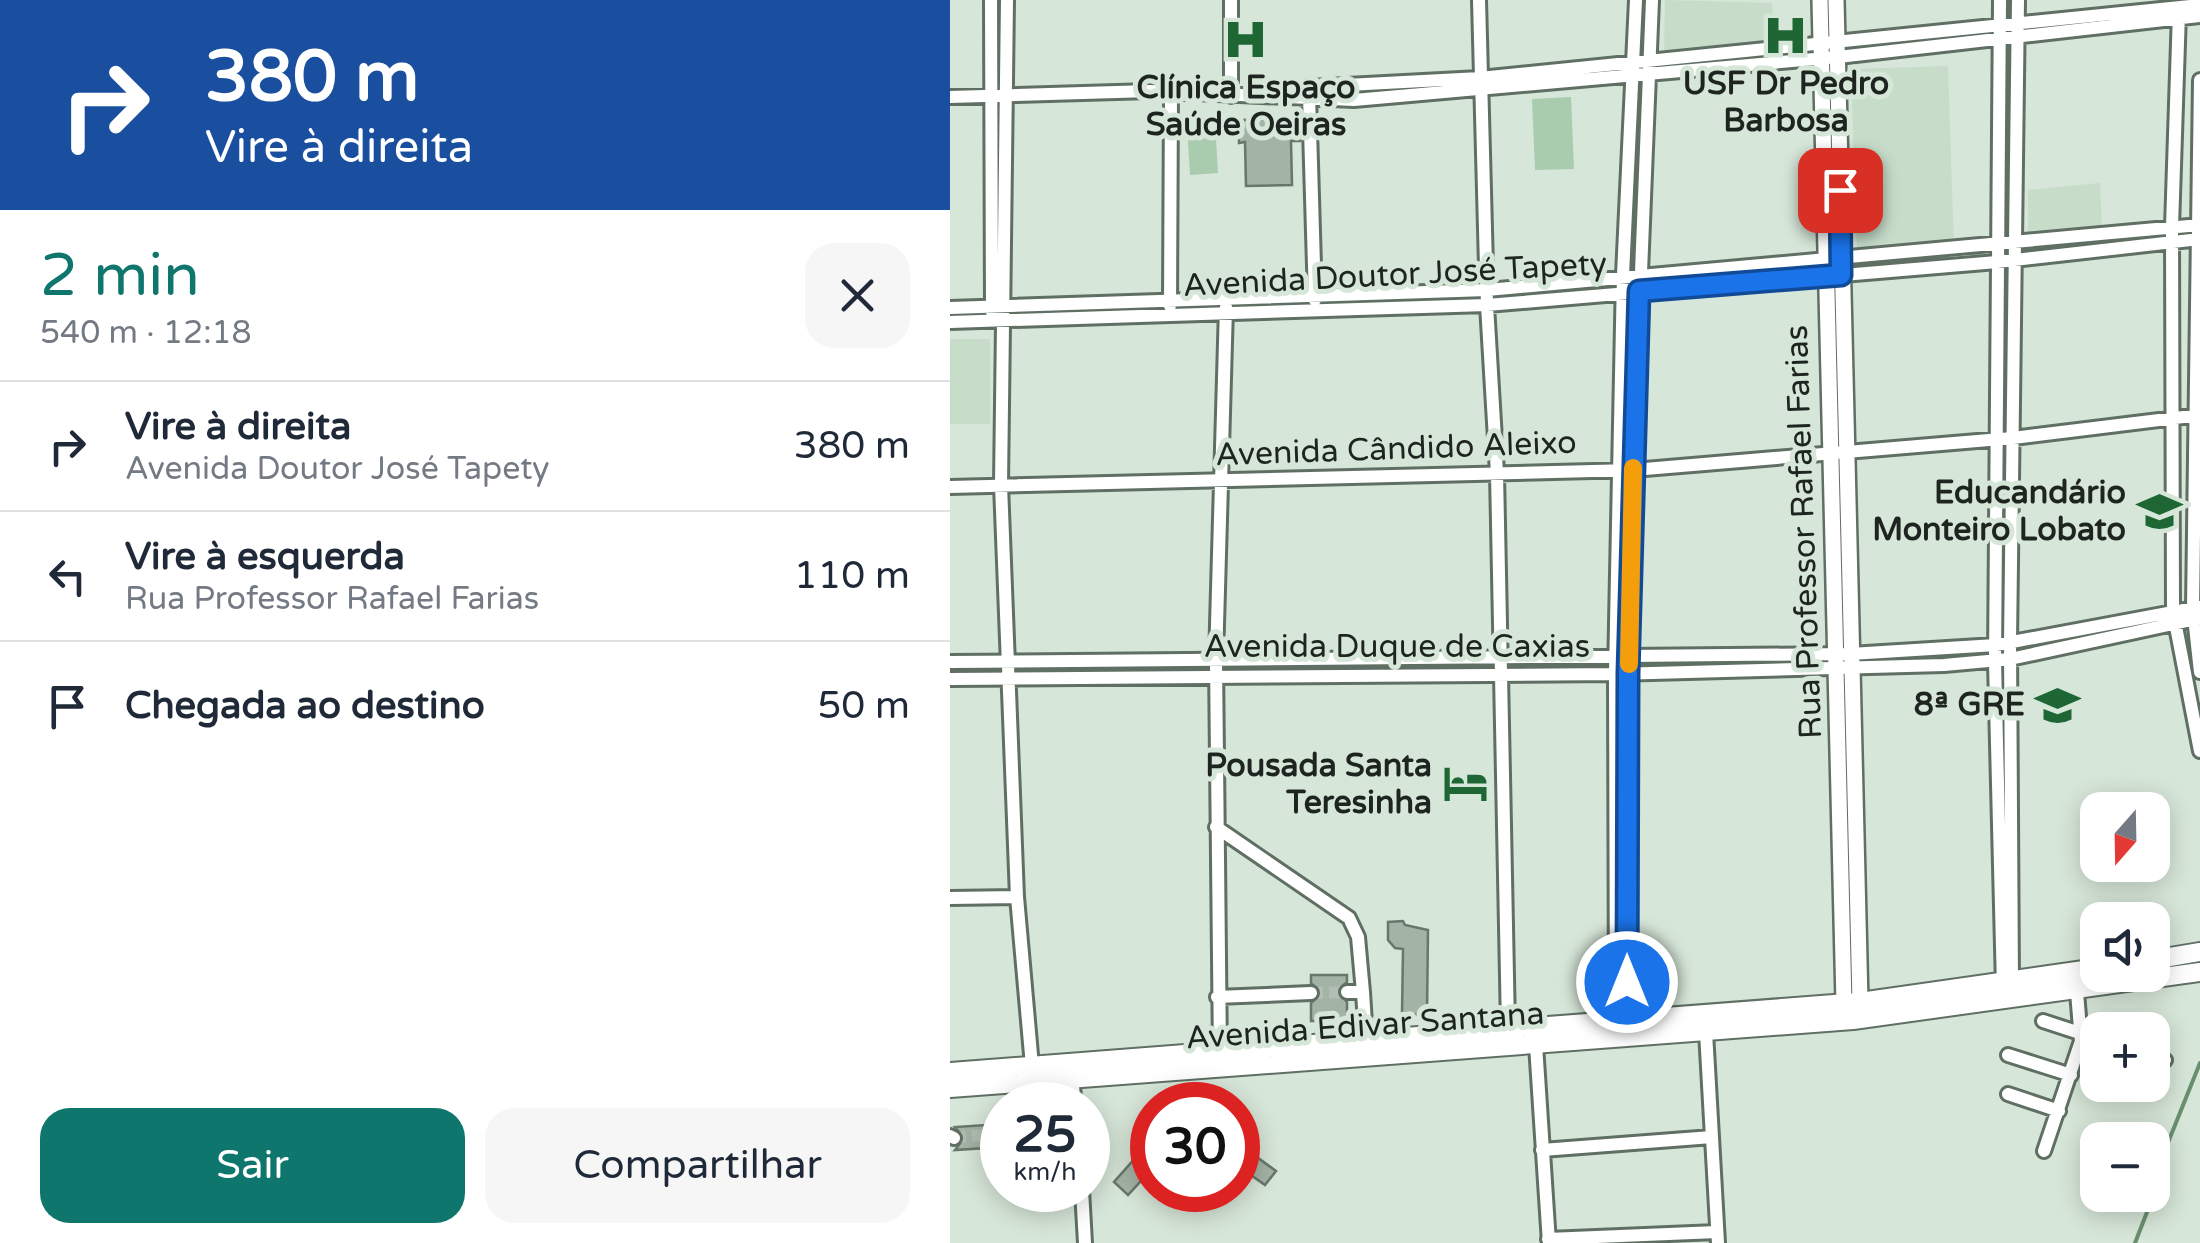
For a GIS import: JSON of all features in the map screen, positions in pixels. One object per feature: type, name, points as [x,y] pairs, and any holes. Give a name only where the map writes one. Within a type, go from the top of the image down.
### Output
[{"type":"highway","points":[[2170,957],[2200,952]]},
{"type":"highway","name":"Avenida Edivar Santana","points":[[1220,1057],[1366,1039],[1426,1044],[1508,1027],[1852,1002],[2080,971]]},
{"type":"highway","name":"Avenida Edivar Santana","points":[[950,1072],[1032,1066],[1094,1067],[1426,1044],[1536,1045],[1706,1032],[2008,1002],[2200,972]]},
{"type":"highway","name":"Avenida Edivar Santana","points":[[950,1088],[1064,1078],[1094,1067]]},
{"type":"main road","name":"Rua Professor Rafael Farias","points":[[1820,0],[1826,45],[1852,1002]]},
{"type":"main road","name":"Rua Professor Rafael Farias","points":[[1826,45],[1836,0]]},
{"type":"main road","name":"Rua Professor Rafael Farias","points":[[1826,45],[1838,57],[1832,258]]},
{"type":"street","points":[[992,0],[998,96],[1001,485],[1007,660],[1017,896],[1032,1066]]},
{"type":"street","points":[[998,96],[1007,0]]},
{"type":"street","points":[[1231,0],[1231,96]]},
{"type":"street","points":[[1479,0],[1487,304],[1497,473],[1508,1027]]},
{"type":"street","points":[[1622,1020],[1626,470],[1622,292],[1636,0]]},
{"type":"street","points":[[1626,470],[1640,274],[1652,0]]},
{"type":"street","points":[[2000,0],[1995,245],[2005,438]]},
{"type":"street","points":[[2008,1002],[2003,660],[2005,438],[2016,244],[2018,0]]},
{"type":"street","points":[[950,98],[1172,92],[1283,98],[1480,85],[1826,45],[2018,30],[2200,5]]},
{"type":"street","points":[[2179,9],[2200,16]]},
{"type":"street","points":[[2179,9],[2172,235],[2174,618],[2200,751]]},
{"type":"street","points":[[1838,57],[1999,32]]},
{"type":"street","points":[[2200,80],[2196,613],[2200,672]]},
{"type":"street","points":[[1170,314],[1172,92]]},
{"type":"street","points":[[1309,94],[1315,303]]},
{"type":"street","name":"Avenida Doutor José Tapety","points":[[950,308],[999,313],[1170,314],[1226,306],[1315,303],[1487,304],[1997,262],[2198,232]]},
{"type":"street","name":"Avenida Doutor José Tapety","points":[[1315,303],[1995,245],[2172,235]]},
{"type":"street","name":"Avenida Doutor José Tapety","points":[[950,322],[999,313],[1170,298],[1226,306]]},
{"type":"street","points":[[1220,1057],[1216,997],[1216,667],[1226,306]]},
{"type":"street","name":"Avenida Cândido Aleixo","points":[[950,487],[1626,470],[2005,438],[2197,415]]},
{"type":"street","name":"Avenida Duque de Caxias","points":[[1501,667],[1622,657],[2003,660],[2196,613]]},
{"type":"street","name":"Avenida Duque de Caxias","points":[[950,662],[1501,667],[1622,674],[1843,661],[2003,644],[2174,618]]},
{"type":"street","name":"Avenida Duque de Caxias","points":[[950,678],[1216,667]]},
{"type":"street","points":[[1216,826],[1350,918],[1358,937],[1366,1039]]},
{"type":"street","points":[[950,898],[1017,896]]},
{"type":"street","points":[[1347,992],[1364,992]]},
{"type":"street","points":[[2077,992],[2080,1017]]},
{"type":"street","points":[[1216,997],[1311,993]]},
{"type":"street","points":[[2043,1020],[2080,1033]]},
{"type":"street","points":[[1536,1045],[1548,1241],[1717,1238],[1706,1032]]},
{"type":"street","points":[[2044,1151],[2080,1041]]},
{"type":"street","points":[[2008,1055],[2071,1075]]},
{"type":"street","points":[[1060,1082],[1064,1078],[1066,1082]]},
{"type":"street","points":[[2008,1094],[2059,1111]]},
{"type":"street","points":[[1542,1150],[1712,1137]]},
{"type":"street","points":[[1084,1212],[1086,1243]]},
{"type":"shaded area","points":[[1665,0],[1772,3],[1776,44],[1664,56]]},
{"type":"shaded area","points":[[1948,66],[1954,248],[1857,251],[1851,69]]},
{"type":"shaded area","points":[[1571,97],[1574,169],[1535,170],[1532,99]]},
{"type":"shaded area","points":[[1215,123],[1218,173],[1190,175],[1187,125]]},
{"type":"shaded area","points":[[2100,183],[2102,228],[2028,231],[2028,190]]},
{"type":"shaded area","points":[[950,339],[990,339],[990,424],[950,424]]},
{"type":"building","points":[[1299,119],[1300,141],[1291,141],[1292,185],[1246,186],[1245,142],[1239,143],[1238,120]]},
{"type":"building","points":[[1403,921],[1405,925],[1428,930],[1427,1015],[1402,1014],[1403,949],[1395,948],[1388,940],[1388,922]]},
{"type":"building","points":[[1311,975],[1347,975],[1347,982],[1337,991],[1347,1002],[1347,1021],[1311,1021],[1311,1003],[1321,994],[1311,983]]},
{"type":"building","points":[[980,1125],[980,1148],[955,1150],[964,1138],[955,1127]]},
{"type":"building","points":[[1260,1159],[1276,1171],[1265,1185],[1260,1181]]},
{"type":"building","points":[[1130,1164],[1130,1193],[1114,1182]]},
{"type":"waterway","points":[[2135,1243],[2154,1194],[2159,1165],[2200,1063]]},
{"type":"tunnel","points":[[1311,993],[1347,992]]},
{"type":"tunnel","points":[[954,1138],[980,1135]]},
{"type":"slow traffic","points":[[1629,664],[1633,468]]},
{"type":"place","name":"USF Dr Pedro Barbosa","points":[[1786,36]]},
{"type":"place","name":"Clínica Espaço Saúde Oeiras","points":[[1246,40]]},
{"type":"place","name":"Educandário Monteiro Lobato","points":[[2159,511]]},
{"type":"place","name":"8ª GRE","points":[[2058,705]]},
{"type":"place","name":"Pousada Santa Teresinha","points":[[1465,784]]},
{"type":"route","points":[[1627,982],[1628,673],[1639,291],[1841,275],[1840,190]]}]
